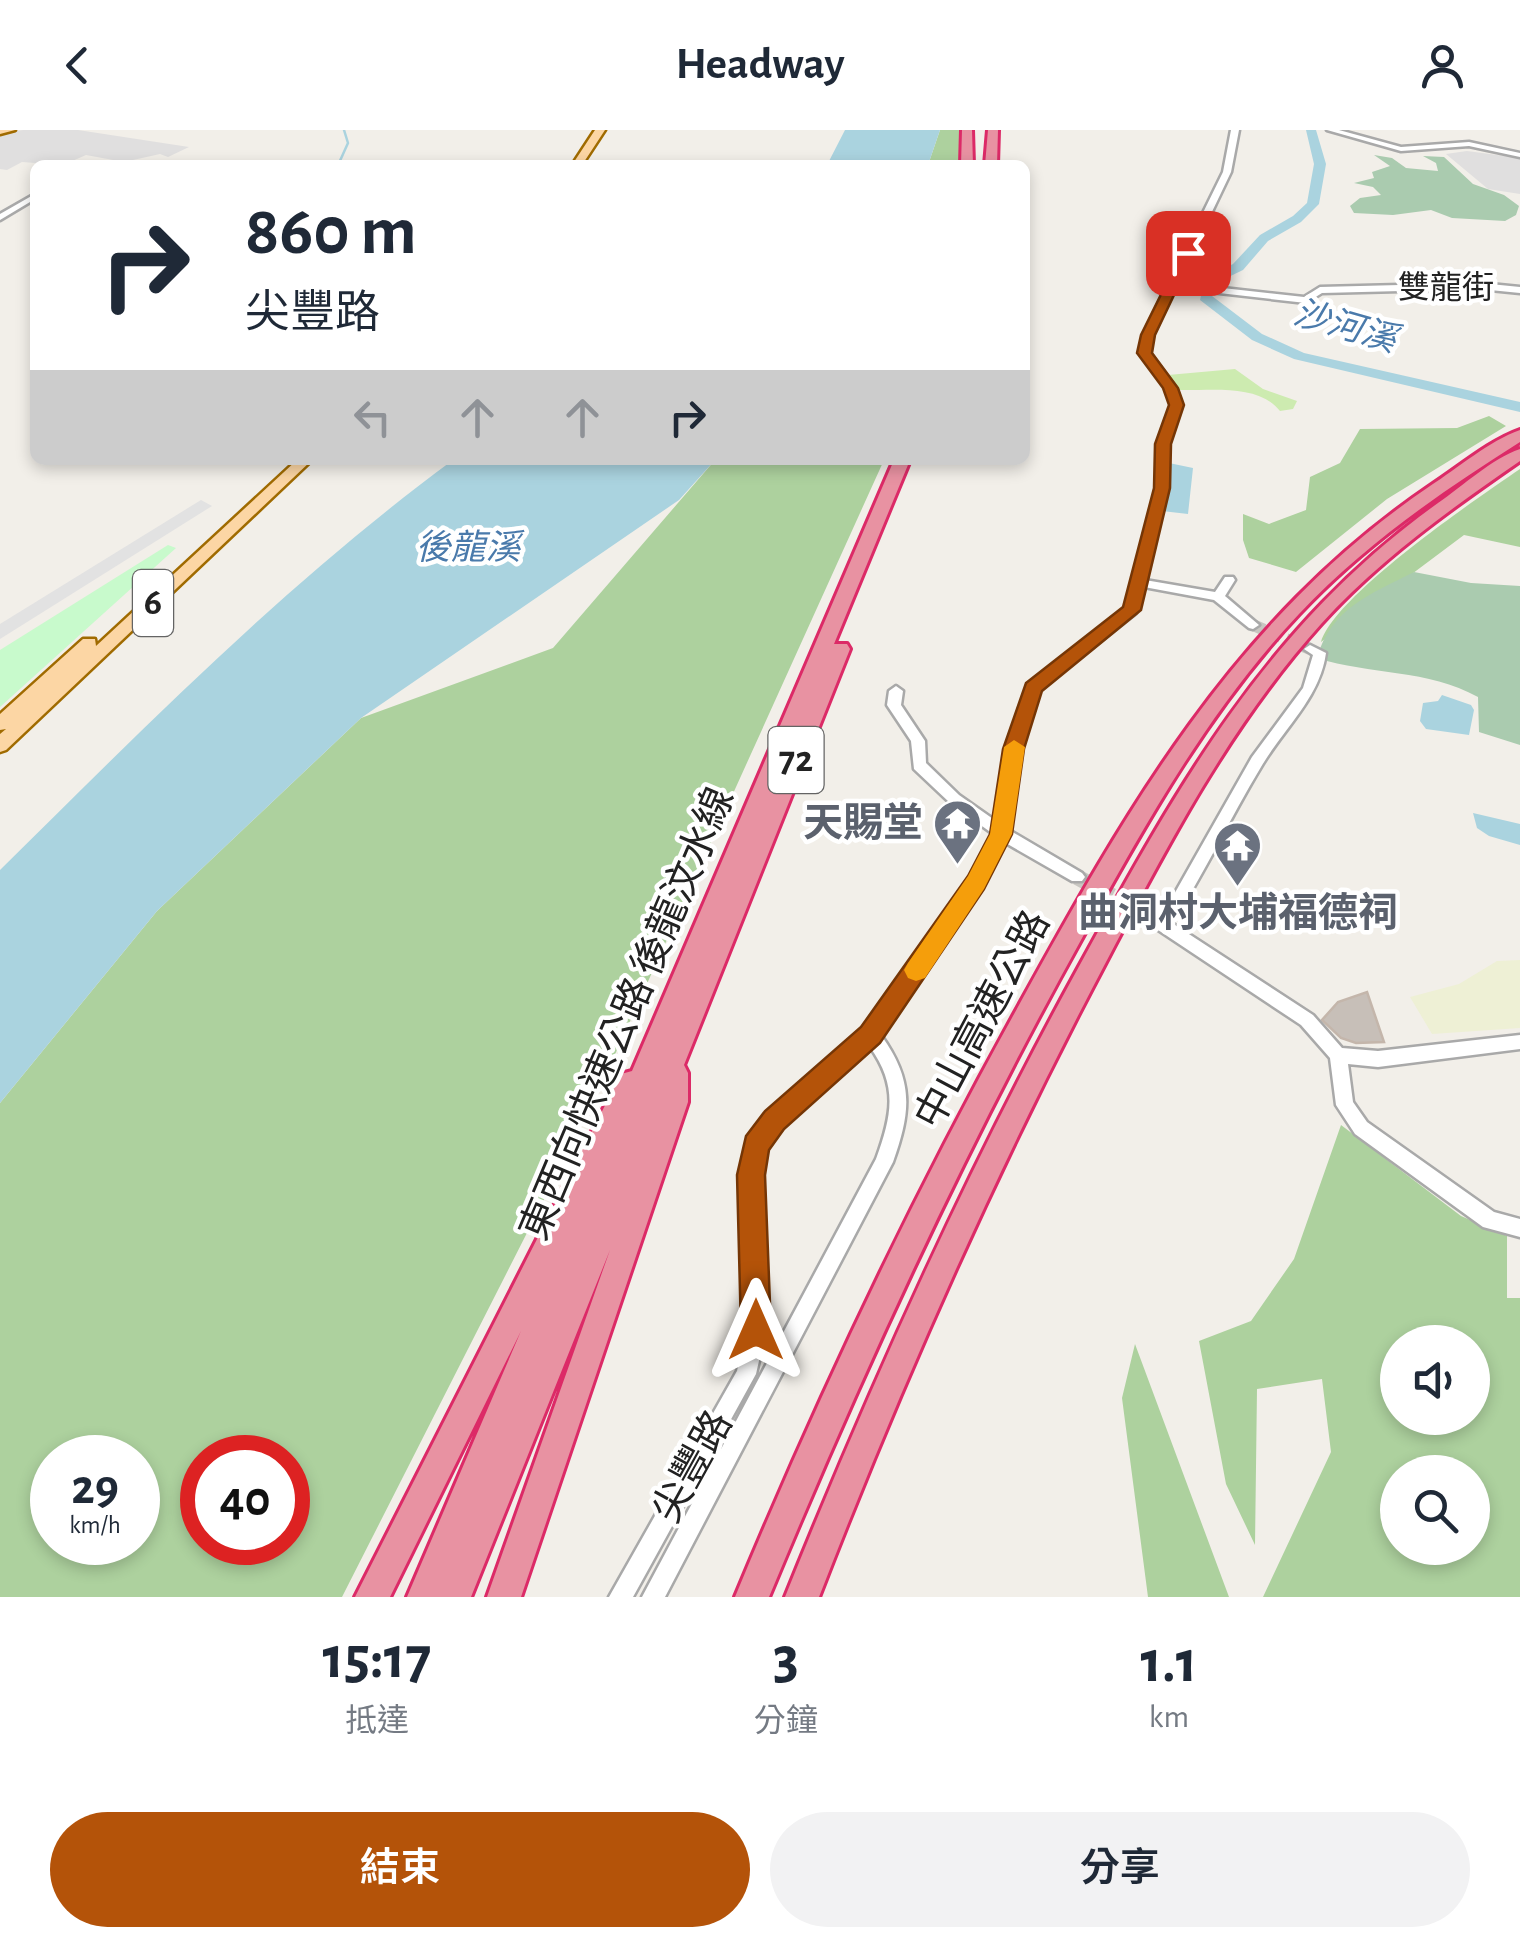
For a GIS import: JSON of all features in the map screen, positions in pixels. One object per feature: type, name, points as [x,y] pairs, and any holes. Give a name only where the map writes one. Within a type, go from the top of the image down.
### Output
[{"type":"highway","points":[[967,160],[968,130]]},
{"type":"highway","points":[[977,160],[978,130]]},
{"type":"highway","points":[[989,160],[990,130]]},
{"type":"highway","name":"中山高速公路","points":[[752,1597],[806,1466],[932,1195],[1028,1010],[1187,746],[1263,644],[1332,570],[1423,497],[1520,435]]},
{"type":"highway","name":"中山高速公路","points":[[802,1597],[845,1487],[966,1211],[1059,1024],[1141,874],[1213,758],[1254,696],[1314,619],[1400,540],[1520,454]]},
{"type":"highway","name":"東西向快速公路 後龍汶水線","points":[[454,1597],[900,465]]},
{"type":"highway","name":"東西向快速公路 後龍汶水線","points":[[424,1597],[666,1057],[914,465]]},
{"type":"highway","points":[[372,1597],[623,1094],[641,1064],[666,1057],[675,1102],[504,1597]]},
{"type":"main road","points":[[0,131],[10,130]]},
{"type":"main road","points":[[572,160],[591,130]]},
{"type":"main road","points":[[581,160],[600,130]]},
{"type":"main road","name":"6","points":[[0,724],[285,465]]},
{"type":"main road","name":"6","points":[[0,745],[300,465]]},
{"type":"street","name":"尖豐路","points":[[620,1597],[746,1374],[756,1330],[751,1175],[756,1145],[774,1120],[870,1035],[946,930],[1001,834],[1014,749],[1033,688],[1132,610],[1162,488],[1163,444],[1177,405],[1145,353],[1148,335],[1227,172],[1235,130]]},
{"type":"street","points":[[1331,130],[1401,150],[1469,144],[1520,156]]},
{"type":"street","points":[[0,218],[30,199]]},
{"type":"street","name":"雙龍街","points":[[1172,285],[1306,300],[1320,290],[1480,286],[1520,290]]},
{"type":"street","points":[[1218,597],[1229,580]]},
{"type":"street","points":[[1138,582],[1218,597],[1252,625]]},
{"type":"street","points":[[1162,925],[1191,886],[1272,738],[1318,676],[1320,653],[1310,649]]},
{"type":"street","points":[[896,692],[894,706],[918,741],[919,765],[936,784],[1001,834],[1076,877]]},
{"type":"street","points":[[1145,914],[1307,1020],[1338,1054],[1345,1104],[1362,1128],[1490,1220],[1520,1228]]},
{"type":"street","points":[[653,1597],[884,1162],[902,1094],[888,1057],[870,1035]]},
{"type":"street","points":[[1338,1054],[1378,1060],[1520,1042]]},
{"type":"shaded area","points":[[78,130],[189,147],[168,157],[160,154],[113,160],[86,155],[74,160],[30,160],[7,170],[0,169],[0,133]]},
{"type":"shaded area","points":[[1467,151],[1520,158],[1520,194],[1488,189],[1446,154]]},
{"type":"shaded area","points":[[201,500],[212,506],[0,639],[0,624]]},
{"type":"green space","points":[[940,130],[962,130],[961,160],[930,160]]},
{"type":"green space","points":[[1374,155],[1392,158],[1406,168],[1438,171],[1436,163],[1423,156],[1444,157],[1473,184],[1504,195],[1519,206],[1516,215],[1505,221],[1452,218],[1431,210],[1393,215],[1354,213],[1350,206],[1360,198],[1381,195],[1373,187],[1354,183],[1374,178],[1372,172],[1390,166]]},
{"type":"green space","points":[[1235,369],[1263,389],[1297,401],[1293,409],[1280,411],[1271,402],[1246,392],[1178,390],[1168,375]]},
{"type":"green space","points":[[1489,416],[1506,426],[1387,499],[1296,572],[1249,558],[1243,540],[1243,514],[1269,524],[1306,510],[1310,477],[1340,463],[1360,429],[1457,428]]},
{"type":"green space","points":[[711,465],[882,465],[593,1103],[342,1597],[0,1597],[0,1103],[157,911],[361,718],[553,648]]},
{"type":"green space","points":[[1520,469],[1520,547],[1464,535],[1321,642],[1332,622],[1379,575]]},
{"type":"green space","points":[[168,545],[176,548],[0,707],[0,650]]},
{"type":"green space","points":[[1414,572],[1471,583],[1520,586],[1520,745],[1479,732],[1478,697],[1459,688],[1317,658],[1332,627],[1355,604]]},
{"type":"green space","points":[[1520,960],[1520,1028],[1432,1034],[1410,997],[1459,984],[1497,961]]},
{"type":"green space","points":[[1341,1125],[1461,1216],[1507,1236],[1507,1298],[1520,1298],[1520,1597],[1263,1597],[1331,1452],[1322,1379],[1257,1389],[1255,1545],[1226,1484],[1199,1341],[1251,1321],[1294,1259]]},
{"type":"green space","points":[[1135,1344],[1229,1597],[1148,1597],[1122,1398]]},
{"type":"water","points":[[845,130],[940,130],[930,160],[830,160]]},
{"type":"water","points":[[1169,463],[1193,468],[1188,514],[1162,511],[1170,480]]},
{"type":"water","name":"後龍溪","points":[[446,465],[710,465],[679,500],[361,718],[157,911],[0,1103],[0,870],[164,709],[275,606]]},
{"type":"water","points":[[1442,695],[1471,705],[1474,710],[1469,735],[1426,729],[1420,721],[1423,703],[1438,701]]},
{"type":"water","points":[[1473,813],[1520,824],[1520,845],[1489,836],[1477,828]]},
{"type":"building","points":[[1367,992],[1384,1042],[1356,1043],[1341,1038],[1322,1020],[1338,1002]]},
{"type":"waterway","points":[[340,160],[348,143],[344,130]]},
{"type":"waterway","name":"沙河溪","points":[[1311,130],[1320,164],[1313,204],[1297,219],[1264,238],[1238,267],[1210,281],[1205,297],[1257,337],[1299,356],[1520,407]]},
{"type":"tunnel","points":[[1253,625],[1310,649]]},
{"type":"tunnel","points":[[1077,877],[1145,914]]},
{"type":"slow traffic","points":[[916,970],[946,930],[1001,834],[1014,747]]},
{"type":"place","name":"天賜堂","points":[[958,866]]},
{"type":"place","name":"曲洞村大埔福德祠","points":[[1238,888]]},
{"type":"route","points":[[756,1330],[751,1175],[756,1145],[774,1120],[870,1035],[976,882],[1001,834],[1014,749],[1033,688],[1132,610],[1162,488],[1163,444],[1177,405],[1145,353],[1148,335],[1188,253]]}]
